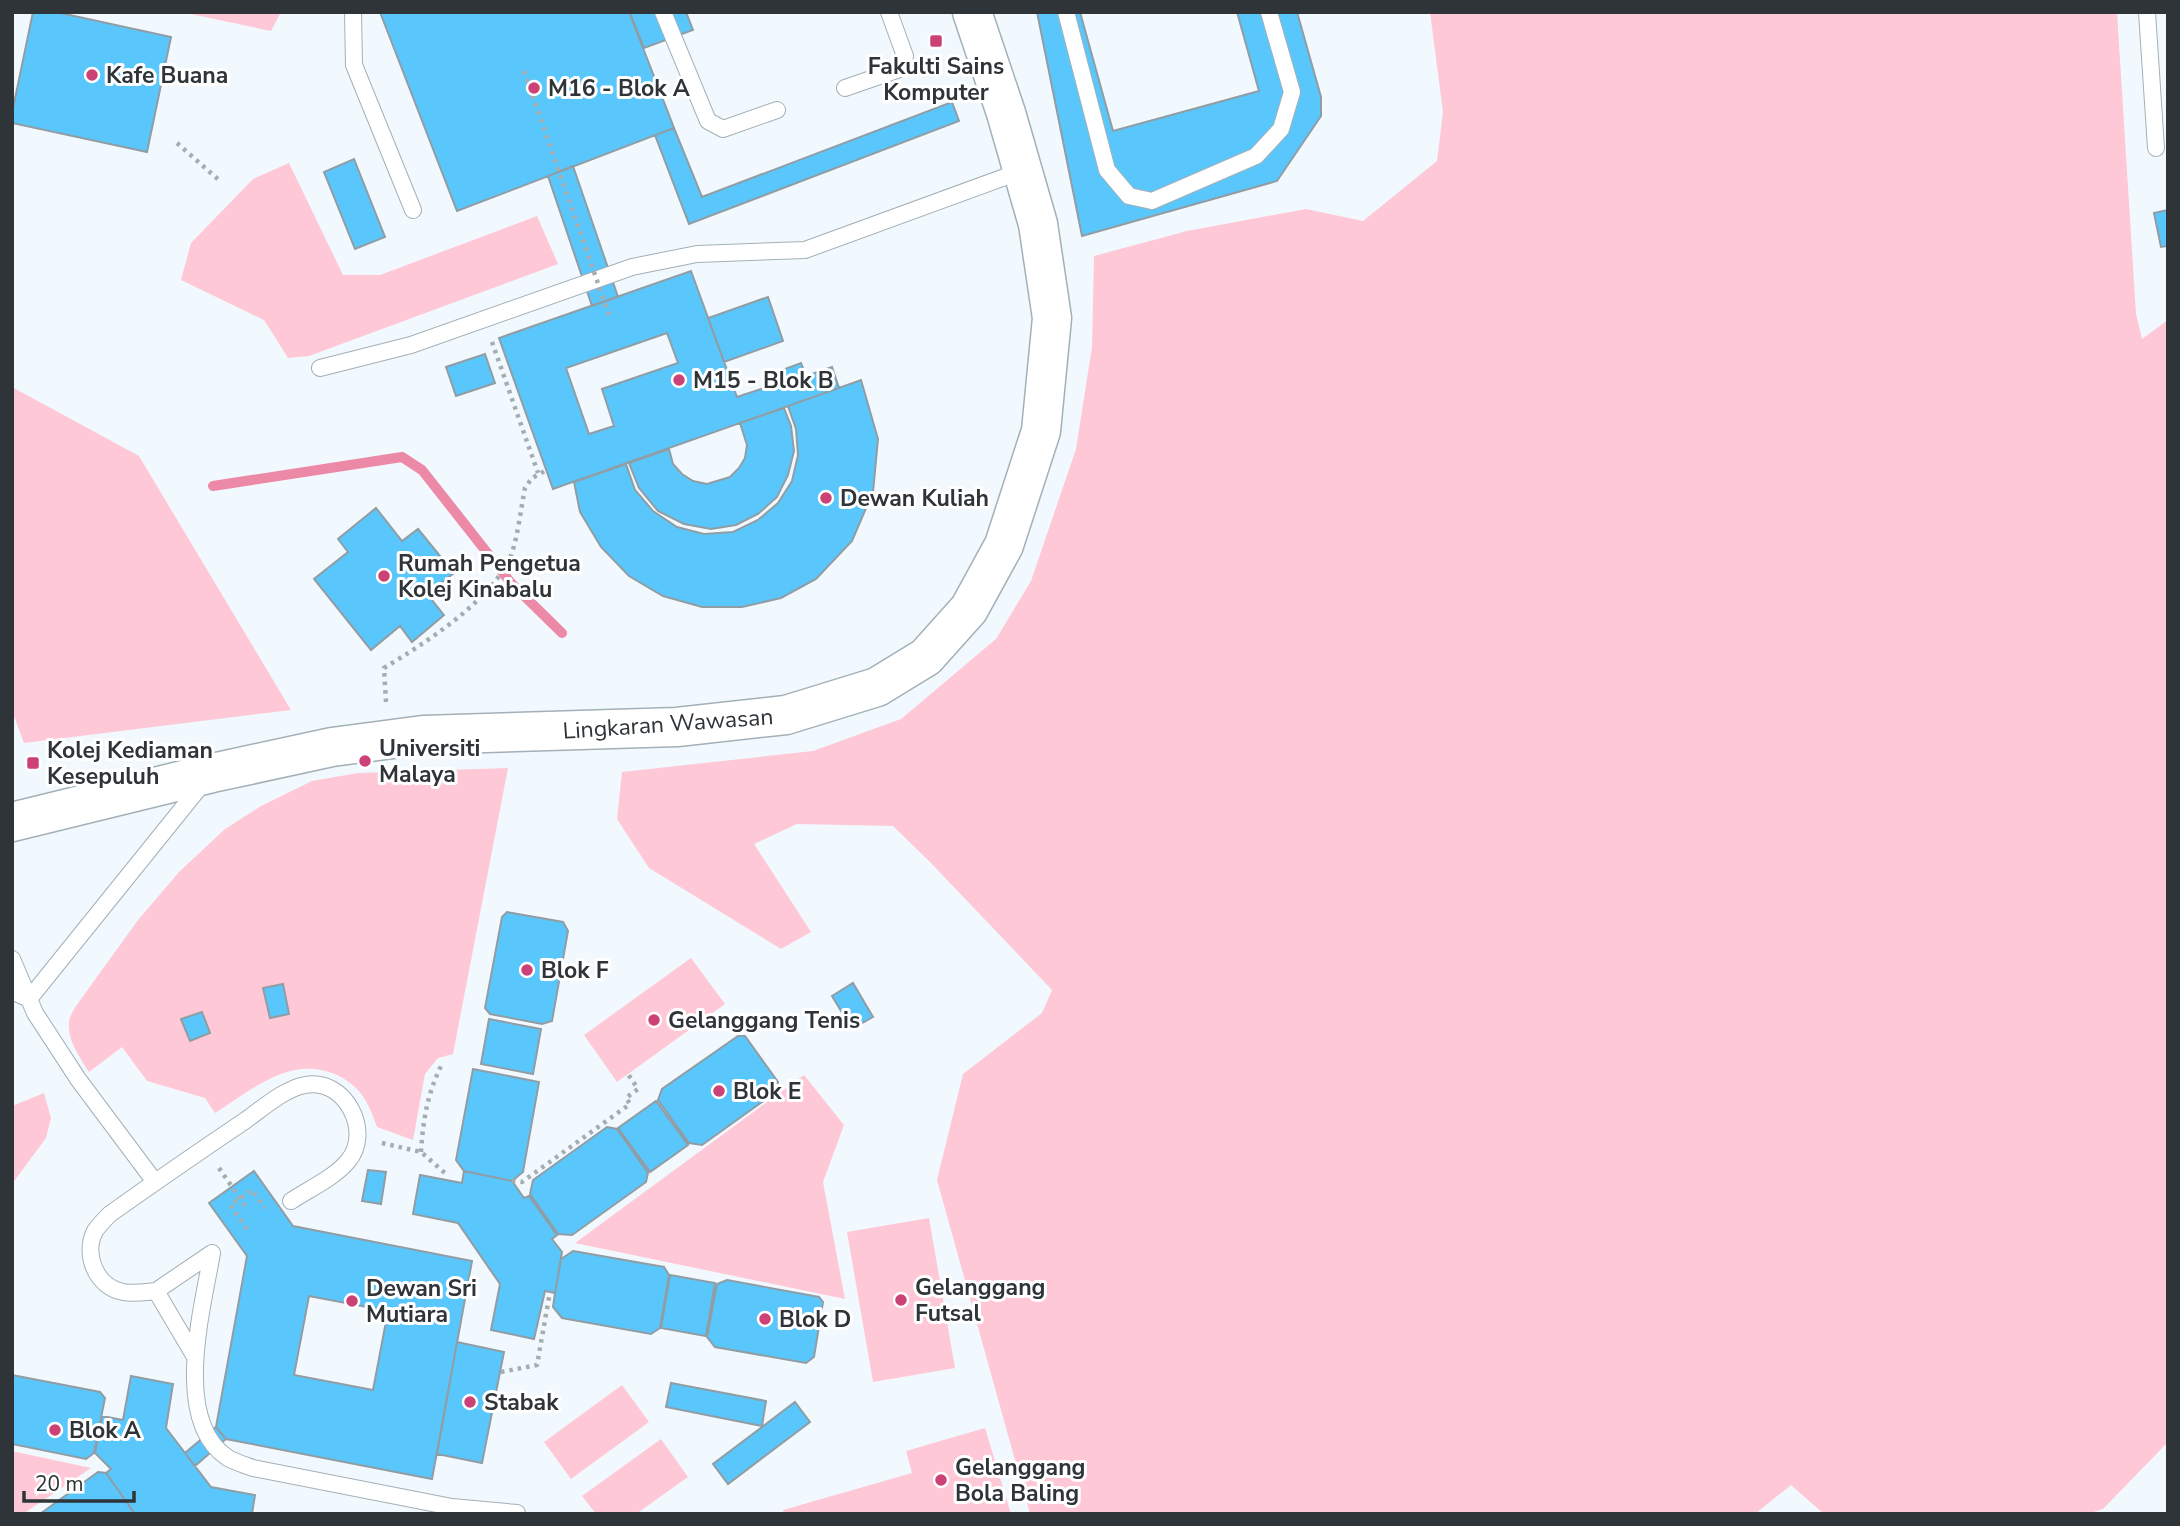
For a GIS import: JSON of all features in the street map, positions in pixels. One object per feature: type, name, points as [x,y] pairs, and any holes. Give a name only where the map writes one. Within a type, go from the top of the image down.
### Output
[{"type":"street","name":"Lingkaran Wawasan","points":[[12,822],[332,747],[423,735],[677,727],[786,715],[877,687],[926,657],[969,609],[1004,545],[1041,431],[1052,318],[1038,225],[1024,170],[972,12]]},
{"type":"lane","points":[[353,12],[354,65],[413,210]]},
{"type":"lane","points":[[663,12],[708,121],[723,129],[777,110]]},
{"type":"lane","points":[[845,88],[897,70],[905,56],[889,12]]},
{"type":"lane","points":[[1066,12],[1107,170],[1129,196],[1153,201],[1256,156],[1281,130],[1292,92],[1269,12]]},
{"type":"lane","points":[[2147,12],[2155,148]]},
{"type":"lane","points":[[320,368],[411,345],[645,264],[697,254],[805,250],[1024,170]]},
{"type":"lane","points":[[29,999],[212,773]]},
{"type":"lane","points":[[12,959],[35,1013],[78,1079],[155,1182]]},
{"type":"lane","points":[[12,991],[29,999]]},
{"type":"lane","points":[[291,1201],[348,1161],[359,1138],[355,1118],[346,1101],[334,1090],[320,1084],[305,1085],[273,1101],[110,1214],[96,1230],[91,1246],[92,1262],[98,1275],[108,1286],[121,1292],[139,1293],[156,1291],[212,1253],[195,1357],[198,1410],[205,1430],[228,1458],[253,1468],[452,1507],[517,1513]]},
{"type":"lane","points":[[156,1291],[195,1357]]},
{"type":"path","points":[[523,71],[609,315]]},
{"type":"path","points":[[177,143],[220,181]]},
{"type":"path","points":[[484,319],[538,473]]},
{"type":"path","points":[[387,706],[384,668],[426,643],[467,610],[495,581],[509,561],[525,488],[538,473],[545,471]]},
{"type":"path","points":[[421,1152],[423,1118],[430,1088],[441,1066]]},
{"type":"path","points":[[512,1181],[523,1182],[631,1104],[626,1098],[638,1089],[628,1074]]},
{"type":"path","points":[[359,1138],[421,1152],[446,1174]]},
{"type":"path","points":[[223,1173],[248,1210]]},
{"type":"path","points":[[247,1229],[230,1205],[252,1189],[270,1215]]},
{"type":"path","points":[[501,1372],[537,1366],[550,1292]]},
{"type":"shaded area","points":[[181,12],[281,12],[271,31]]},
{"type":"shaded area","points":[[1430,12],[2117,12],[2136,314],[2142,339],[2168,320],[2168,1442],[2103,1509],[2087,1514],[1824,1514],[1791,1485],[1755,1514],[1030,1514],[937,1180],[963,1074],[1042,1013],[1052,990],[893,826],[797,824],[754,844],[811,932],[781,949],[649,868],[617,819],[622,772],[813,751],[901,719],[996,639],[1031,581],[1076,449],[1092,347],[1094,256],[1187,231],[1306,209],[1363,221],[1437,161],[1443,112]]},
{"type":"shaded area","points":[[289,163],[343,275],[380,275],[537,216],[558,264],[309,356],[288,358],[264,320],[181,280],[191,243],[253,179]]},
{"type":"shaded area","points":[[12,387],[139,456],[291,710],[24,743],[12,711]]},
{"type":"shaded area","points":[[508,768],[453,1054],[438,1058],[425,1074],[413,1140],[377,1127],[368,1104],[359,1091],[339,1076],[322,1070],[289,1071],[274,1077],[215,1113],[205,1098],[147,1081],[122,1047],[89,1072],[70,1035],[69,1020],[76,1006],[138,920],[180,871],[225,829],[261,806],[312,781],[358,773]]},
{"type":"shaded area","name":"Gelanggang Tenis","points":[[691,958],[725,1004],[617,1082],[584,1035]]},
{"type":"shaded area","points":[[804,1075],[844,1125],[823,1182],[845,1299],[575,1243]]},
{"type":"shaded area","points":[[44,1093],[51,1118],[46,1138],[12,1184],[12,1106]]},
{"type":"shaded area","name":"Gelanggang Futsal","points":[[929,1218],[955,1368],[873,1382],[847,1232]]},
{"type":"shaded area","points":[[622,1385],[649,1422],[571,1479],[544,1442]]},
{"type":"shaded area","name":"Gelanggang Bola Baling","points":[[985,1428],[1011,1514],[784,1514],[783,1510],[912,1473],[906,1451]]},
{"type":"shaded area","points":[[661,1439],[688,1477],[636,1514],[596,1514],[582,1496]]},
{"type":"shaded area","points":[[12,1451],[91,1468],[23,1514],[12,1514]]},
{"type":"building","name":"Kafe Buana","points":[[33,12],[56,12],[171,37],[147,152],[12,123]]},
{"type":"building","name":"M16 - Blok A","points":[[380,12],[629,12],[674,128],[457,211]]},
{"type":"building","points":[[686,12],[693,30],[644,48],[630,13]]},
{"type":"building","points":[[1037,12],[1297,12],[1321,97],[1321,116],[1277,181],[1082,236]]},
{"type":"building","points":[[1080,12],[1237,12],[1259,91],[1113,131]]},
{"type":"building","points":[[952,102],[959,121],[689,224],[655,135],[674,128],[702,197]]},
{"type":"building","points":[[354,159],[385,237],[355,249],[324,172]]},
{"type":"building","points":[[573,166],[618,297],[592,306],[548,176]]},
{"type":"building","points":[[2168,210],[2168,246],[2161,247],[2154,213]]},
{"type":"building","name":"M15 - Blok B","points":[[691,271],[737,397],[770,386],[766,376],[801,363],[806,376],[832,367],[839,388],[553,489],[499,338]],"holes":[[[667,333],[678,363],[602,389],[614,426],[589,434],[566,368]]]},
{"type":"building","points":[[768,297],[783,341],[724,362],[708,318]]},
{"type":"building","points":[[485,354],[495,383],[456,396],[446,367]]},
{"type":"building","name":"Dewan Kuliah","points":[[861,380],[878,439],[873,492],[852,541],[816,579],[781,598],[742,607],[702,607],[663,596],[629,576],[601,547],[580,512],[574,482],[626,464],[635,490],[653,511],[677,527],[704,534],[733,532],[758,520],[778,503],[792,481],[798,455],[796,429],[788,406]]},
{"type":"building","name":"Dewan Kuliah","points":[[784,408],[791,426],[794,451],[788,475],[777,497],[758,514],[736,525],[711,529],[684,524],[658,511],[639,488],[629,463],[669,449],[673,464],[693,481],[707,484],[730,477],[745,458],[747,445],[740,423]]},
{"type":"building","name":"Rumah Pengetua Kolej Kinabalu","points":[[376,508],[402,541],[418,529],[454,573],[427,594],[444,615],[412,642],[400,626],[371,650],[314,579],[348,552],[338,539]]},
{"type":"building","name":"Blok F","points":[[507,912],[563,922],[568,931],[552,1021],[542,1024],[490,1014],[485,1008],[502,917]]},
{"type":"building","points":[[853,983],[873,1017],[852,1029],[832,996]]},
{"type":"building","points":[[283,984],[289,1014],[270,1018],[263,988]]},
{"type":"building","points":[[202,1012],[210,1033],[190,1041],[181,1019]]},
{"type":"building","name":"Blok F","points":[[489,1019],[541,1029],[533,1074],[481,1064]]},
{"type":"building","name":"Blok E","points":[[738,1036],[745,1036],[778,1082],[776,1092],[702,1145],[689,1143],[658,1100],[662,1089]]},
{"type":"building","points":[[473,1069],[539,1082],[523,1172],[512,1181],[464,1171],[456,1160]]},
{"type":"building","name":"Blok E","points":[[656,1101],[688,1145],[650,1172],[618,1128]]},
{"type":"building","points":[[607,1127],[617,1129],[648,1173],[646,1182],[572,1235],[558,1234],[530,1194],[533,1180]]},
{"type":"building","points":[[368,1170],[386,1172],[381,1204],[362,1201]]},
{"type":"building","name":"Dewan Sri Mutiara","points":[[254,1171],[293,1226],[472,1261],[432,1479],[226,1439],[216,1427],[247,1256],[209,1203]]},
{"type":"building","points":[[464,1171],[512,1181],[524,1198],[529,1196],[557,1235],[552,1239],[562,1252],[555,1293],[545,1291],[534,1339],[491,1330],[500,1284],[458,1223],[413,1214],[420,1175],[462,1183]]},
{"type":"building","points":[[573,1251],[664,1267],[669,1275],[660,1328],[651,1334],[562,1318],[553,1307],[555,1293],[561,1259]]},
{"type":"building","name":"Blok D","points":[[670,1275],[715,1283],[706,1336],[661,1328]]},
{"type":"building","name":"Blok D","points":[[727,1280],[819,1297],[823,1302],[814,1357],[806,1363],[715,1347],[707,1337],[717,1284]]},
{"type":"building","points":[[309,1296],[388,1311],[373,1390],[294,1375]]},
{"type":"building","name":"Stabak","points":[[457,1342],[504,1352],[482,1463],[437,1454]]},
{"type":"building","name":"Blok A","points":[[12,1375],[100,1392],[105,1398],[94,1453],[86,1459],[12,1444]]},
{"type":"building","points":[[131,1376],[173,1384],[166,1428],[211,1487],[255,1495],[252,1514],[135,1514],[106,1473],[111,1469],[95,1453],[102,1416],[123,1420]]},
{"type":"building","points":[[671,1383],[766,1401],[762,1426],[666,1407]]},
{"type":"building","points":[[795,1402],[810,1422],[728,1484],[713,1464]]},
{"type":"building","points":[[216,1427],[226,1439],[195,1466],[185,1453]]},
{"type":"building","points":[[98,1472],[106,1473],[135,1514],[40,1514]]},
{"type":"waterway","points":[[213,486],[402,457],[422,470],[511,583],[562,633]]},
{"type":"place","name":"Fakulti Sains Komputer","points":[[936,41]]},
{"type":"place","name":"Kafe Buana","points":[[92,75]]},
{"type":"place","name":"M16 - Blok A","points":[[534,88]]},
{"type":"place","name":"M15 - Blok B","points":[[679,380]]},
{"type":"place","name":"Dewan Kuliah","points":[[826,498]]},
{"type":"place","name":"Rumah Pengetua Kolej Kinabalu","points":[[384,576]]},
{"type":"place","name":"Universiti Malaya","points":[[365,761]]},
{"type":"place","name":"Kolej Kediaman Kesepuluh","points":[[33,763]]},
{"type":"place","name":"Blok F","points":[[527,970]]},
{"type":"place","name":"Gelanggang Tenis","points":[[654,1020]]},
{"type":"place","name":"Blok E","points":[[719,1091]]},
{"type":"place","name":"Gelanggang Futsal","points":[[901,1300]]},
{"type":"place","name":"Dewan Sri Mutiara","points":[[352,1301]]},
{"type":"place","name":"Blok D","points":[[765,1319]]},
{"type":"place","name":"Stabak","points":[[470,1402]]},
{"type":"place","name":"Blok A","points":[[55,1430]]},
{"type":"place","name":"Gelanggang Bola Baling","points":[[941,1480]]}]
